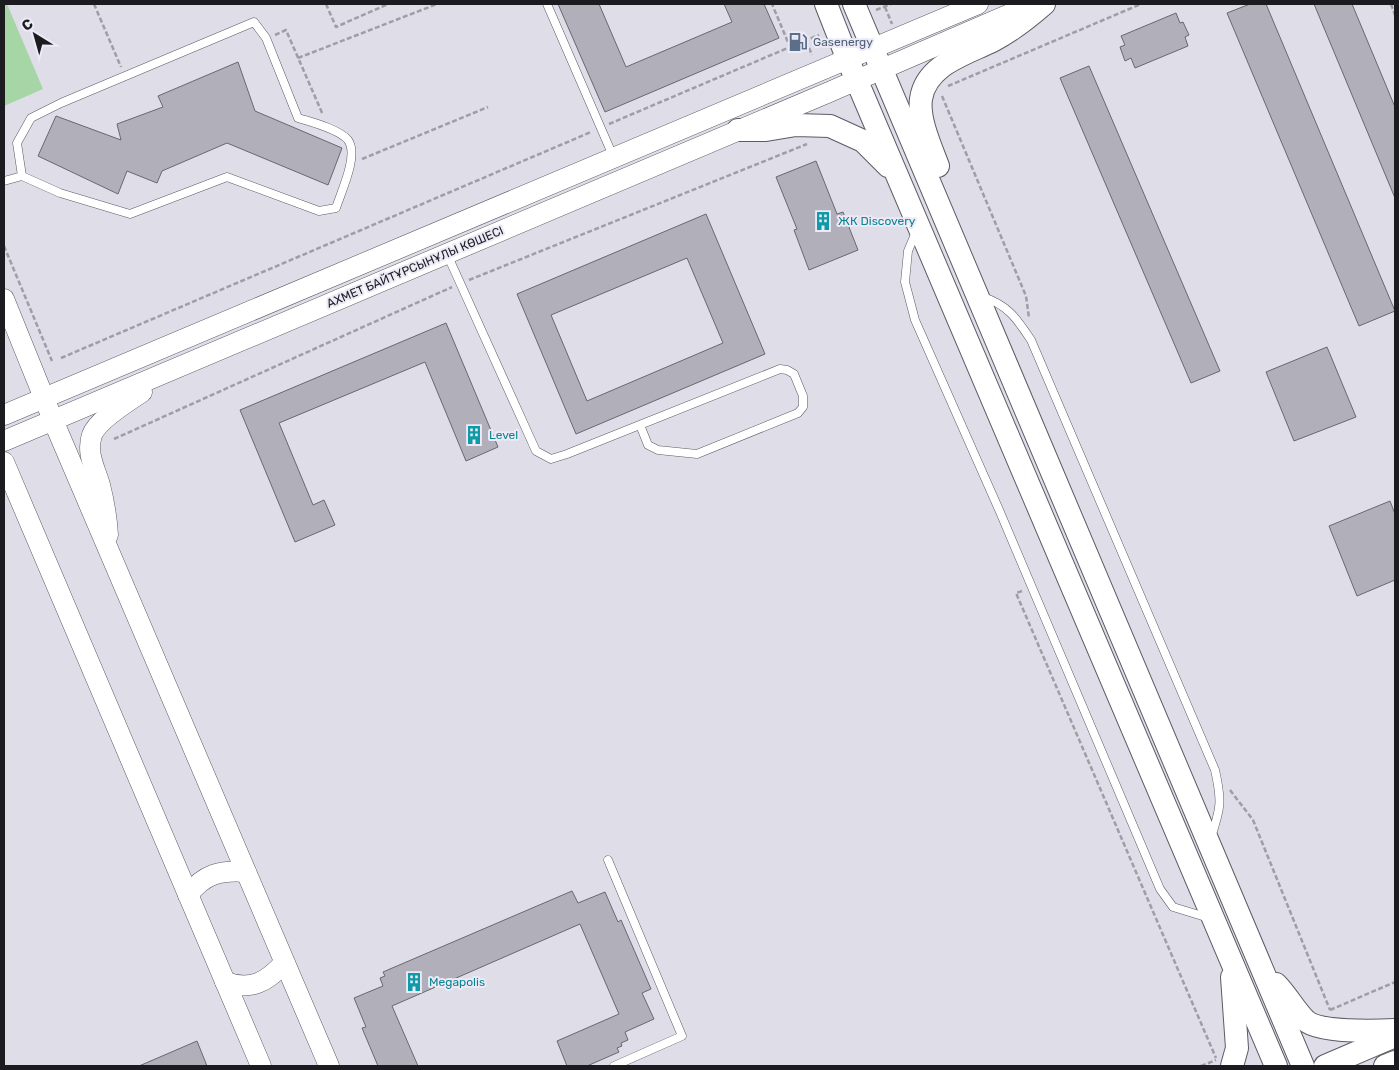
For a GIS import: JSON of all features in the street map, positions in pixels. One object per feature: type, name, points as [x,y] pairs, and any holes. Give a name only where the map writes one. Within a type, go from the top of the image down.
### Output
[{"type":"main road","points":[[826,4],[848,60],[1276,1066]]},
{"type":"main road","points":[[854,4],[1302,1066]]},
{"type":"main road","points":[[948,225],[944,183],[923,124],[921,100],[932,86],[939,68],[965,53],[994,40],[1025,21],[1044,4]]},
{"type":"main road","points":[[738,130],[766,130],[796,125],[830,126],[862,141],[897,175]]},
{"type":"main road","points":[[1224,1063],[1237,1048],[1232,990],[1232,963]]},
{"type":"main road","points":[[1262,971],[1280,989],[1306,1022],[1324,1019],[1365,1031],[1395,1030]]},
{"type":"main road","points":[[1325,1066],[1395,1036]]},
{"type":"main road","points":[[1385,1066],[1395,1062]]},
{"type":"street","points":[[878,59],[978,4]]},
{"type":"street","points":[[878,59],[1033,4]]},
{"type":"street","name":"АХМЕТ БАЙТҰРСЫНҰЛЫ КӨШЕСІ","points":[[4,415],[848,60],[878,59]]},
{"type":"street","name":"АХМЕТ БАЙТҰРСЫНҰЛЫ КӨШЕСІ","points":[[4,441],[857,80],[878,59]]},
{"type":"street","points":[[4,299],[45,398],[52,420],[329,1066]]},
{"type":"street","points":[[109,552],[107,517],[90,450],[92,434],[102,422],[124,405],[181,366]]},
{"type":"street","points":[[4,462],[261,1066]]},
{"type":"street","points":[[4,490],[25,513]]},
{"type":"street","points":[[188,894],[205,878],[215,874],[228,871],[246,872]]},
{"type":"street","points":[[225,982],[238,986],[248,986],[264,980],[275,973],[284,963]]},
{"type":"lane","points":[[547,4],[614,158]]},
{"type":"lane","points":[[4,180],[22,176],[60,193],[130,214],[226,177],[319,211],[336,208],[351,164],[351,146],[346,138],[298,118],[266,38],[254,22],[61,103],[31,118],[18,143],[22,176]]},
{"type":"lane","points":[[919,226],[908,251],[905,282],[915,320],[1160,889],[1173,908],[1213,919]]},
{"type":"lane","points":[[446,254],[536,451],[551,459],[780,369],[794,374],[803,396],[803,407],[798,412],[697,454],[658,450],[648,445],[640,425]]},
{"type":"lane","points":[[978,296],[997,302],[1017,318],[1031,340],[1215,770],[1220,791],[1220,811],[1209,843]]},
{"type":"lane","points":[[608,860],[682,1036],[614,1066]]},
{"type":"path","points":[[94,4],[125,76]]},
{"type":"path","points":[[326,4],[336,27],[388,4]]},
{"type":"path","points":[[298,58],[437,4]]},
{"type":"path","points":[[772,4],[790,47]]},
{"type":"path","points":[[1031,340],[1026,296],[932,86],[1140,4]]},
{"type":"path","points":[[1391,4],[1395,15]]},
{"type":"path","points":[[61,358],[835,28]]},
{"type":"path","points":[[266,38],[286,30],[328,129]]},
{"type":"path","points":[[351,164],[488,107]]},
{"type":"path","points":[[114,439],[460,283],[808,143]]},
{"type":"path","points":[[4,246],[52,361]]},
{"type":"path","points":[[1215,770],[1252,820],[1324,1019],[1395,982]]},
{"type":"path","points":[[1201,1066],[1224,1063]]},
{"type":"green space","points":[[4,4],[7,4],[43,89],[4,106]]},
{"type":"building","points":[[558,4],[599,4],[626,67],[732,22],[724,4],[764,4],[779,38],[605,112]]},
{"type":"building","points":[[1250,4],[1266,4],[1395,311],[1359,326],[1227,13]]},
{"type":"building","points":[[1314,4],[1352,4],[1395,107],[1395,198]]},
{"type":"building","points":[[1176,13],[1180,23],[1183,22],[1189,35],[1185,37],[1188,46],[1135,68],[1131,58],[1125,61],[1120,47],[1125,45],[1121,36]]},
{"type":"building","points":[[238,62],[255,111],[342,148],[328,185],[227,143],[162,171],[157,183],[127,171],[118,194],[38,156],[56,116],[121,140],[117,124],[163,107],[158,96]]},
{"type":"building","points":[[1089,66],[1220,371],[1191,383],[1060,78]]},
{"type":"building","name":"ЖК Discovery","points":[[816,161],[837,214],[843,212],[858,250],[809,270],[794,230],[797,229],[776,177]]},
{"type":"building","points":[[706,214],[765,354],[576,434],[517,294]],"holes":[[[687,258],[723,343],[587,401],[551,315]]]},
{"type":"building","name":"Level","points":[[446,323],[498,447],[466,461],[425,362],[279,423],[313,505],[324,500],[335,525],[295,542],[240,410]]},
{"type":"building","points":[[1327,347],[1356,417],[1294,441],[1266,372]]},
{"type":"building","points":[[1390,501],[1395,514],[1395,580],[1357,596],[1329,526]]},
{"type":"building","name":"Megapolis","points":[[572,891],[578,903],[605,892],[618,922],[621,920],[651,989],[642,993],[654,1019],[625,1032],[628,1040],[621,1043],[622,1046],[617,1048],[619,1052],[587,1066],[567,1066],[557,1041],[619,1014],[580,924],[392,1006],[418,1066],[378,1066],[362,1028],[366,1027],[354,998],[383,986],[380,978],[385,976],[383,972]]},
{"type":"building","points":[[197,1041],[207,1066],[139,1066]]},
{"type":"place","name":"Gasenergy","points":[[798,42]]},
{"type":"place","name":"ЖК Discovery","points":[[823,221]]},
{"type":"place","name":"Level","points":[[474,435]]},
{"type":"place","name":"Megapolis","points":[[414,982]]}]
